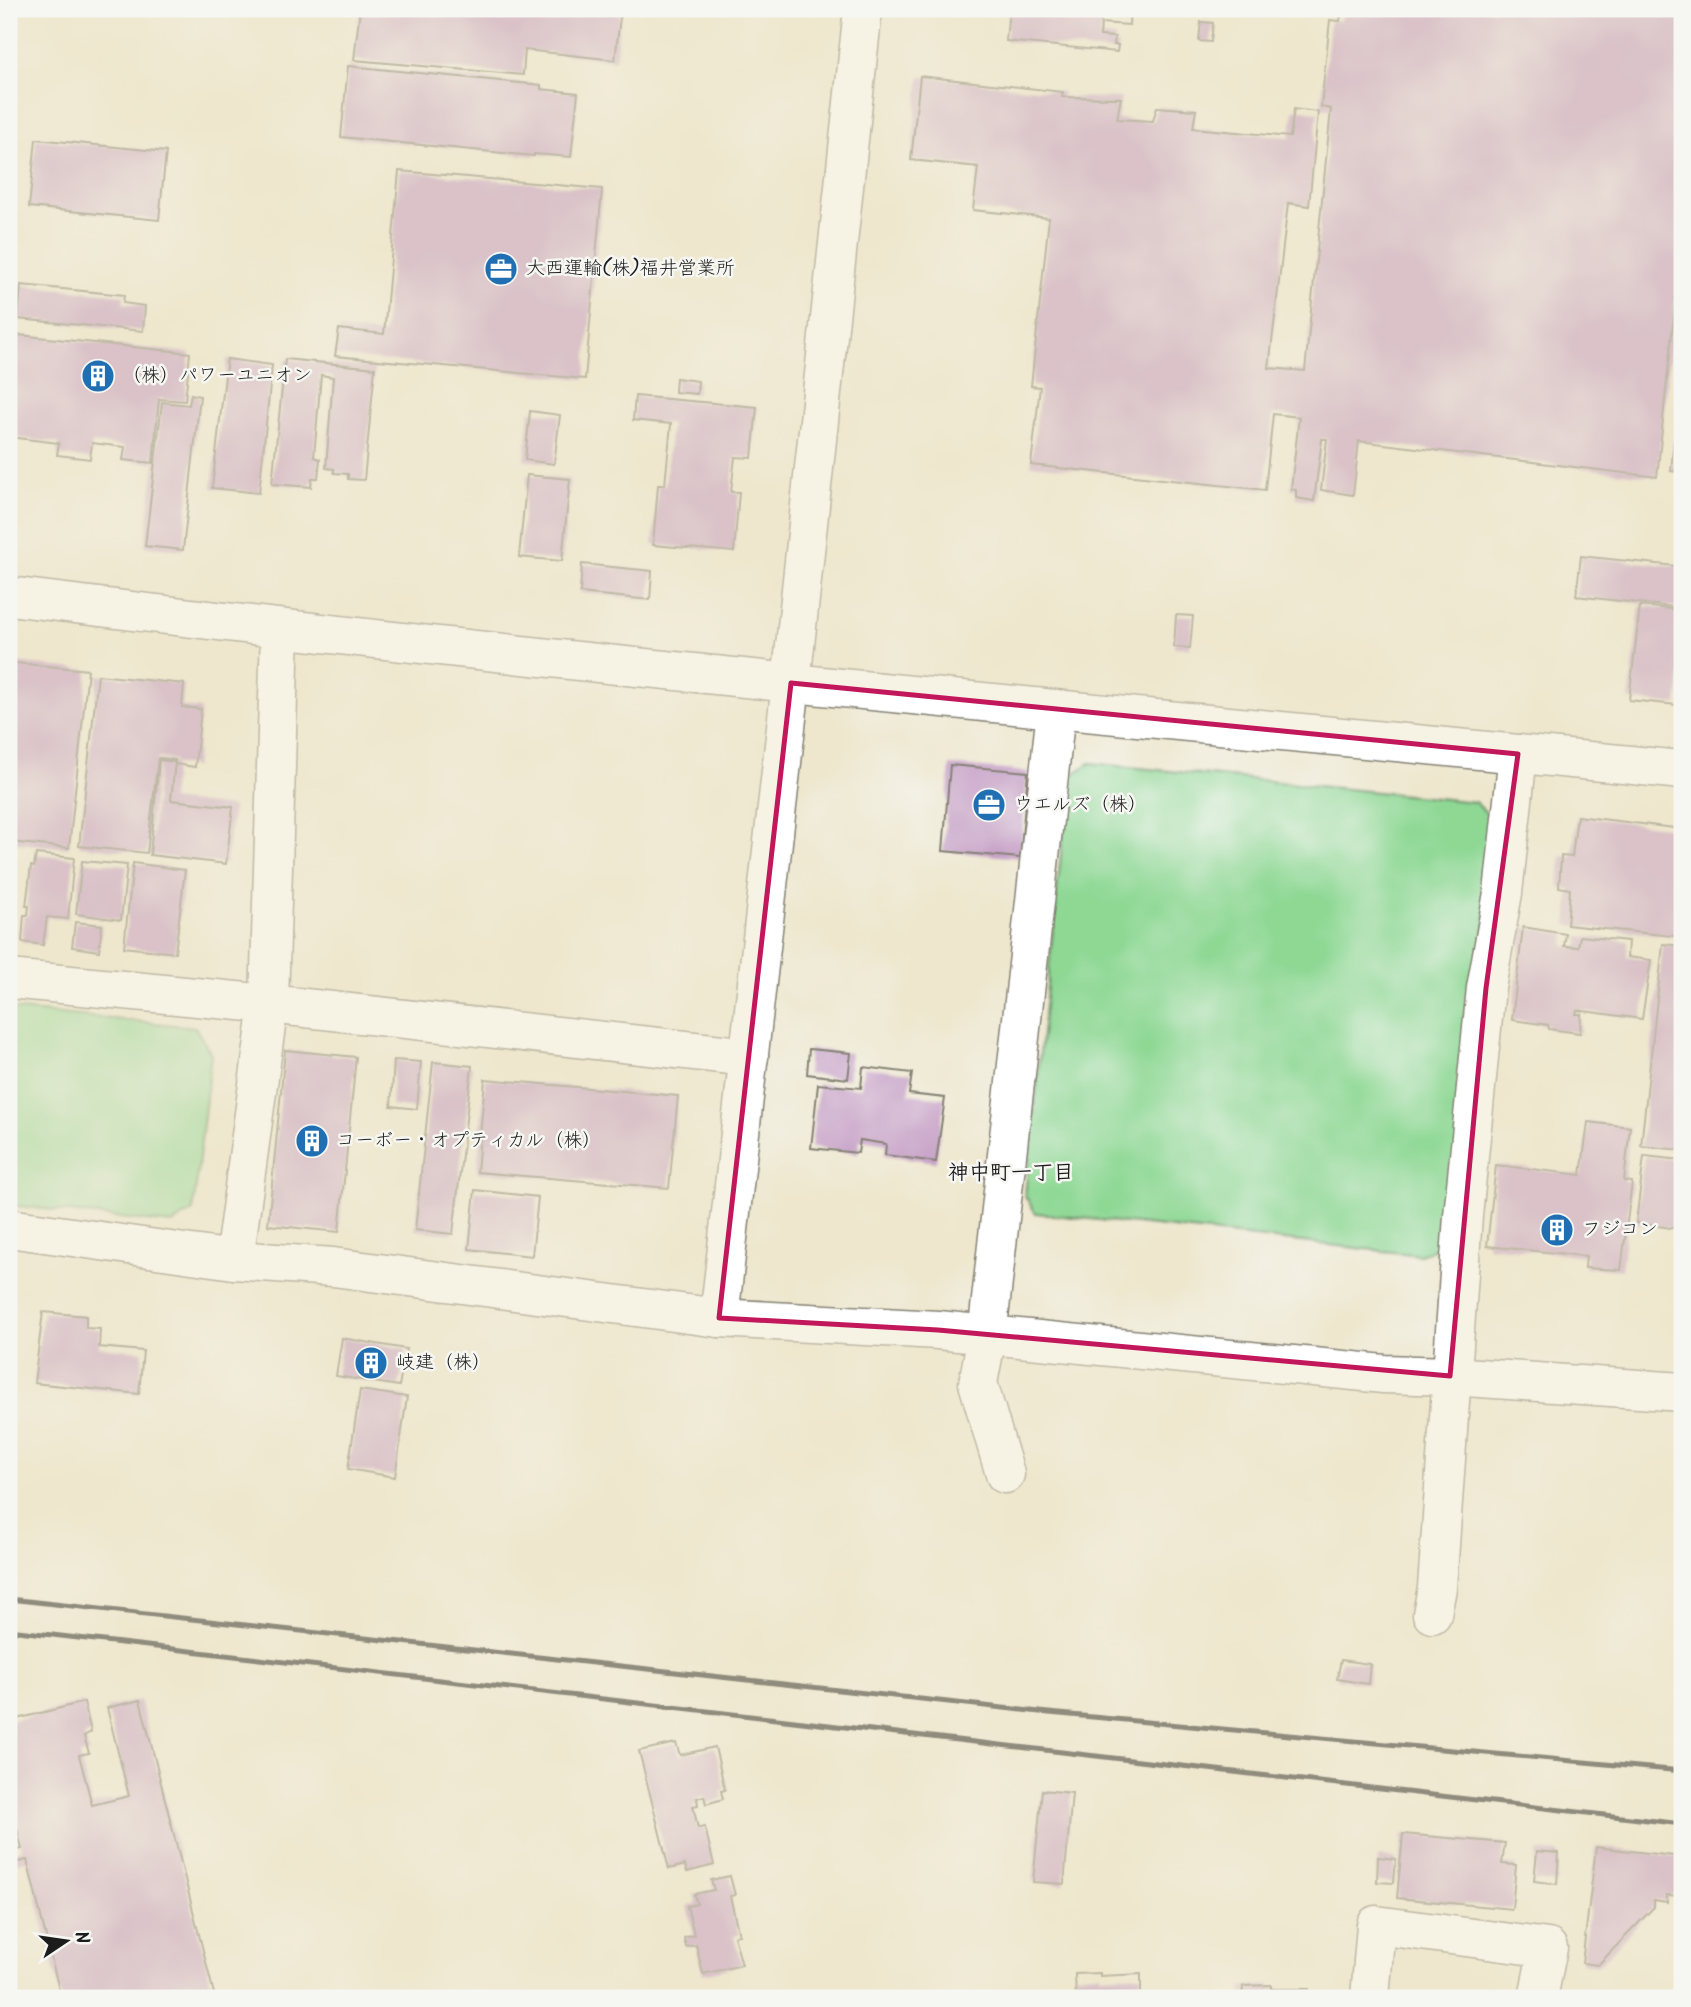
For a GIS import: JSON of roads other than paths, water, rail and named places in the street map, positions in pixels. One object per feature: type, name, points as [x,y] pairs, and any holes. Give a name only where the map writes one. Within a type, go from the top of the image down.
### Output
[{"type":"street","points":[[719,1318],[791,683],[863,9]]},
{"type":"street","points":[[9,596],[280,630],[1056,711],[1682,770]]},
{"type":"street","points":[[234,1259],[269,1004],[280,630]]},
{"type":"street","points":[[1005,1474],[978,1383],[987,1336],[1056,711]]},
{"type":"street","points":[[1432,1614],[1437,1588],[1462,1216],[1486,988],[1503,893],[1518,754]]},
{"type":"street","points":[[9,979],[269,1004],[749,1057]]},
{"type":"street","points":[[9,1228],[234,1259],[333,1267],[719,1318],[938,1330],[1384,1374],[1682,1392]]},
{"type":"street","points":[[1370,1998],[1376,1925],[1548,1948],[1538,1998]]},
{"type":"railway","points":[[9,1599],[1049,1713],[1682,1771]]},
{"type":"railway","points":[[9,1630],[1682,1824]]},
{"type":"place","name":"大西運輸(株)福井営業所","points":[[501,269]]},
{"type":"place","name":"（株）パワーユニオン","points":[[98,376]]},
{"type":"place","name":"ウエルズ（株）","points":[[989,805]]},
{"type":"place","name":"コーボー・オプティカル（株）","points":[[312,1141]]},
{"type":"place","name":"フジコン","points":[[1557,1230]]},
{"type":"place","name":"岐建（株）","points":[[371,1363]]},
{"type":"district","name":"神中町一丁目","points":[[1011,1173]]}]
